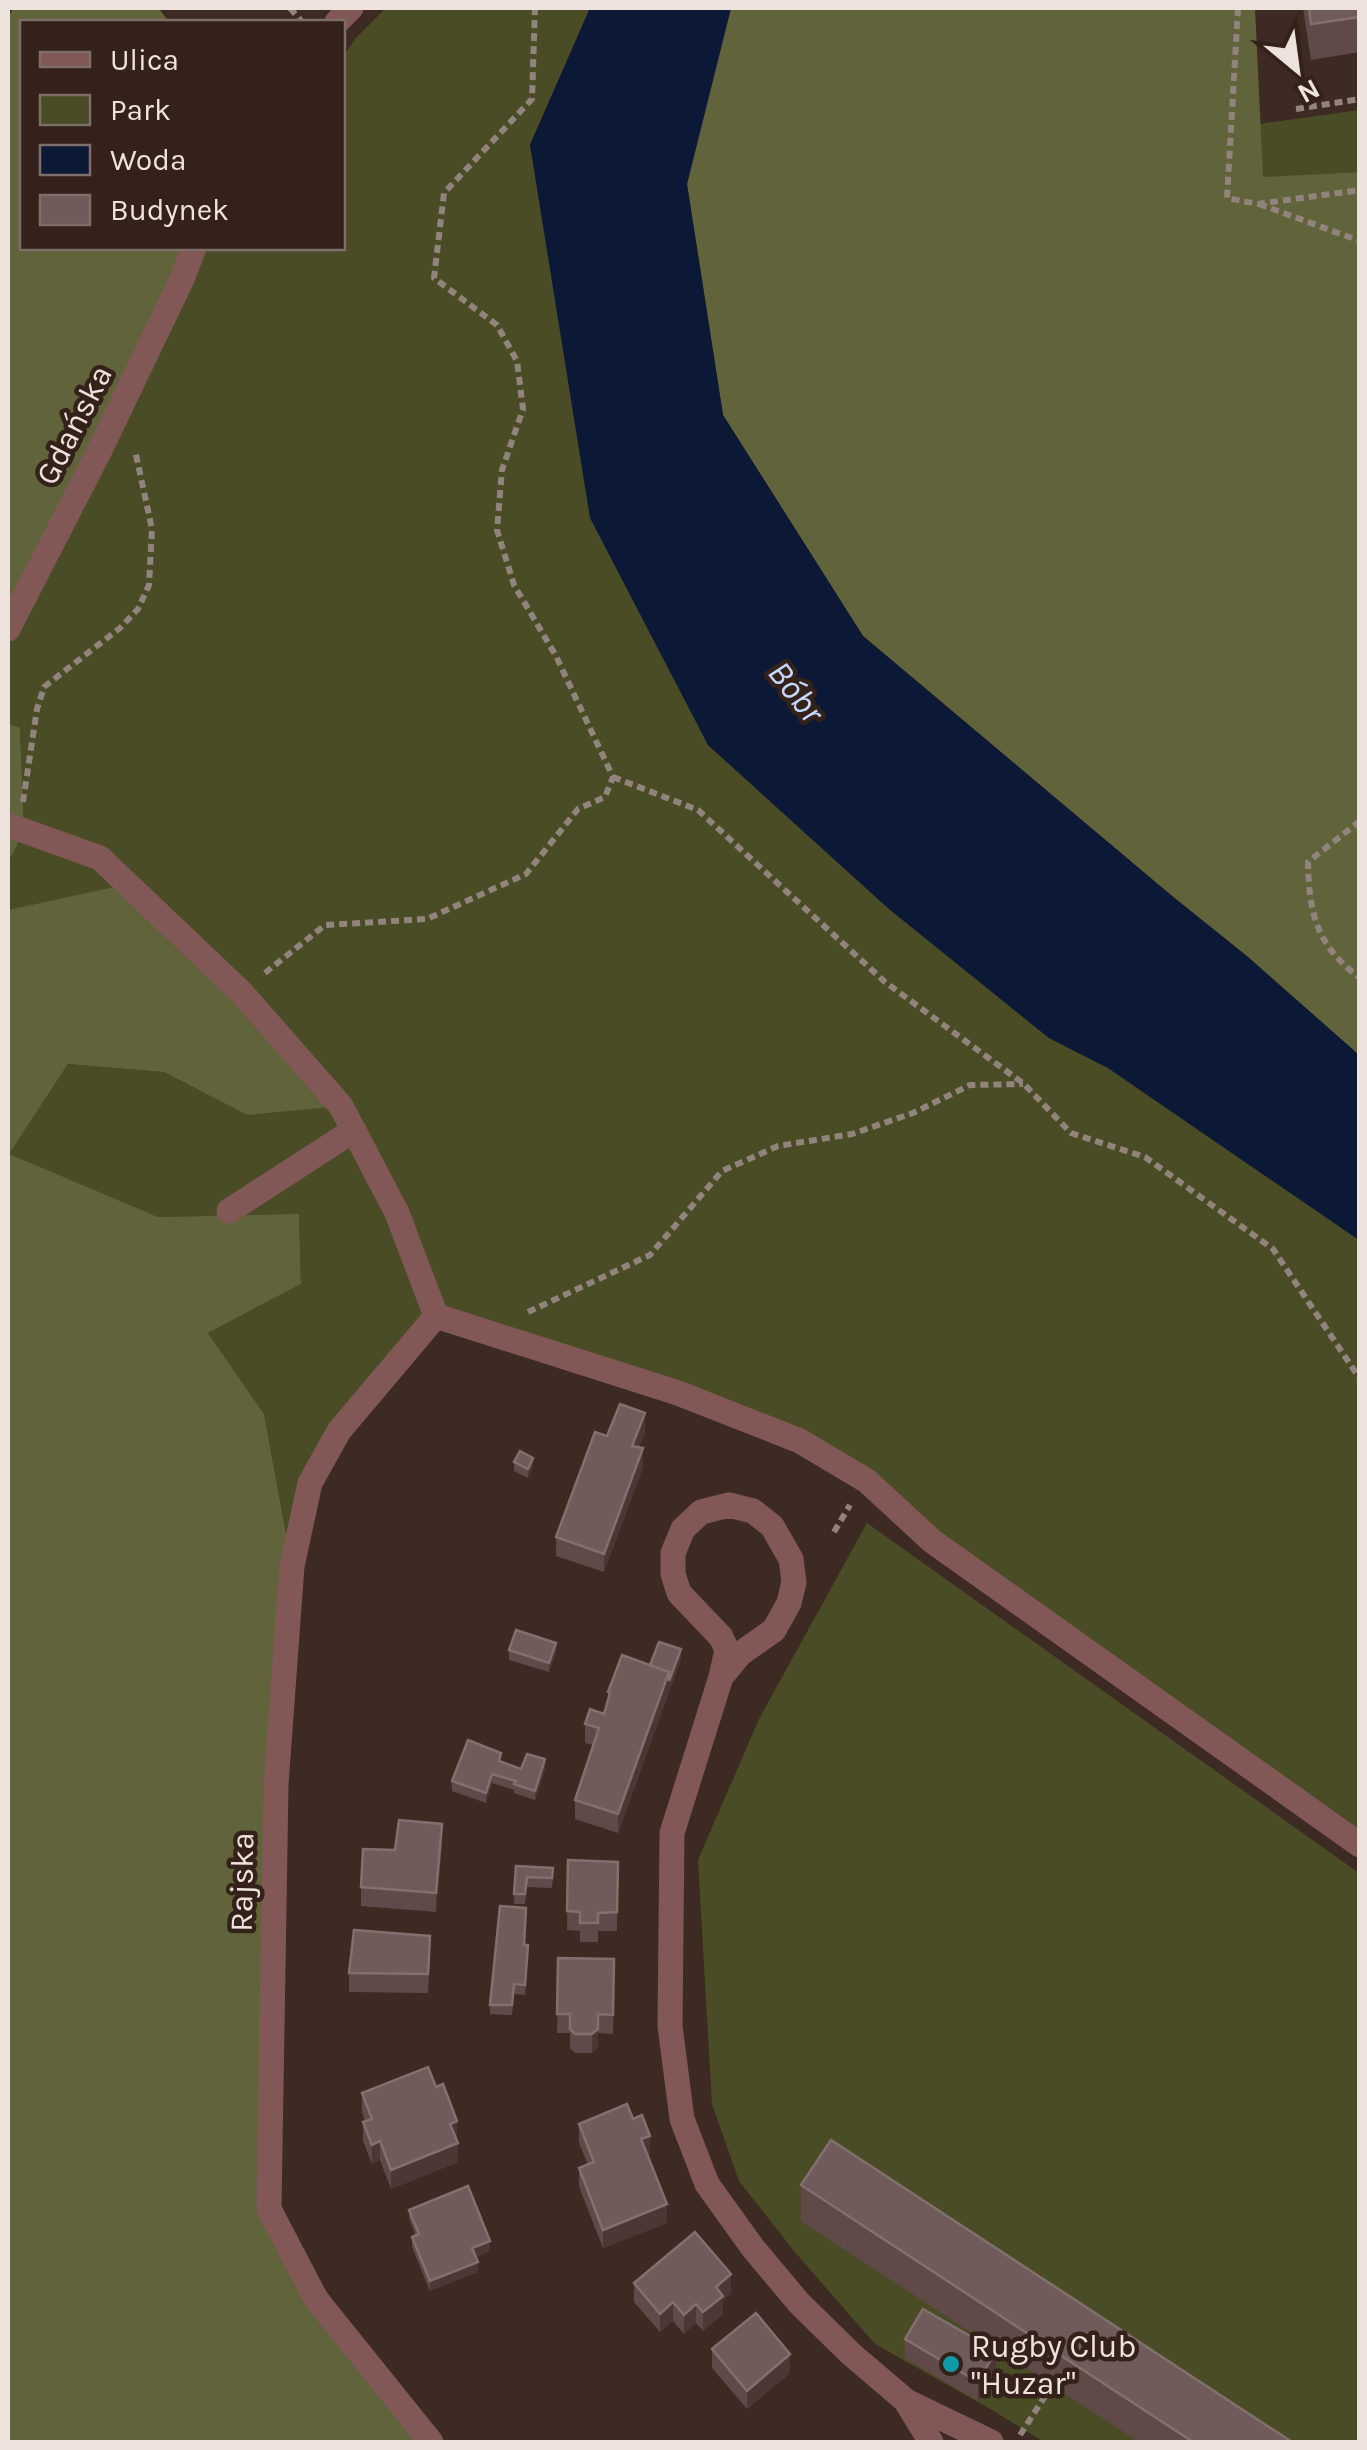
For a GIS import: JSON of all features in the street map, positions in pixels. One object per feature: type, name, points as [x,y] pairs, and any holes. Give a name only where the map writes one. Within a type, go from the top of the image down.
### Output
[{"type":"street","name":"Gdańska","points":[[8,628],[122,404],[193,250]]},
{"type":"street","points":[[13,828],[100,858],[242,992],[341,1106],[397,1213],[436,1316],[678,1393],[800,1442],[834,1461],[867,1481],[948,1552],[1360,1845]]},
{"type":"street","points":[[229,1212],[354,1130]]},
{"type":"street","name":"Rajska","points":[[430,2442],[316,2299],[269,2209],[276,1786],[292,1566],[310,1484],[339,1431],[436,1316]]},
{"type":"street","points":[[721,1677],[740,1654],[774,1630],[789,1603],[794,1582],[791,1559],[772,1526],[753,1511],[729,1505],[701,1512],[683,1529],[673,1553],[673,1574],[680,1593],[722,1637],[726,1650],[672,1833],[670,2026],[682,2119],[707,2184],[798,2303],[905,2400],[991,2442]]},
{"type":"street","points":[[905,2400],[931,2442]]},
{"type":"path","points":[[242,992],[325,925],[427,919],[526,874],[578,809],[605,797],[612,777],[556,656],[514,585],[498,530],[502,470],[522,409],[517,361],[497,325],[434,278],[444,193],[532,99],[535,8]]},
{"type":"path","points":[[1238,8],[1227,198],[1258,204],[1360,241]]},
{"type":"path","points":[[1296,109],[1360,99]]},
{"type":"path","points":[[1258,204],[1360,190]]},
{"type":"path","points":[[13,828],[44,687],[120,628],[138,608],[149,584],[152,529],[122,404]]},
{"type":"path","points":[[612,777],[698,810],[885,982],[1024,1084],[1071,1133],[1145,1158],[1273,1249],[1360,1379]]},
{"type":"path","points":[[1360,821],[1308,862],[1309,894],[1318,934],[1360,978]]},
{"type":"path","points":[[487,1331],[650,1256],[722,1170],[778,1146],[852,1134],[970,1086],[1024,1084]]},
{"type":"path","points":[[834,1532],[851,1504]]},
{"type":"path","points":[[1014,2442],[1062,2370]]},
{"type":"green space","points":[[14,8],[162,8],[168,20],[20,20],[20,250],[193,250],[8,629],[8,17]]},
{"type":"green space","points":[[386,8],[590,8],[530,145],[708,745],[889,909],[1049,1038],[1108,1068],[1359,1240],[1359,1845],[800,1442],[436,1316],[339,1431],[292,1566],[264,1414],[208,1333],[301,1284],[299,1215],[158,1217],[8,1155],[68,1064],[164,1072],[247,1115],[128,885],[8,910],[8,862],[24,832],[20,729],[8,724],[8,629],[193,250],[345,250],[345,54]]},
{"type":"green space","points":[[731,8],[1255,8],[1263,177],[1359,172],[1359,1055],[1248,957],[863,636],[723,415],[687,184]]},
{"type":"green space","points":[[1359,110],[1359,172],[1262,178],[1259,124]]},
{"type":"green space","points":[[8,724],[20,728],[24,832],[8,862]]},
{"type":"green space","points":[[128,884],[341,1106],[247,1115],[164,1072],[68,1064],[9,1154],[158,1217],[299,1214],[301,1284],[208,1333],[264,1414],[292,1566],[269,2209],[431,2442],[8,2442],[8,910]]},
{"type":"green space","name":"Rugby Club \"Huzar\"","points":[[867,1523],[1359,1873],[1359,2442],[1044,2442],[875,2344],[739,2181],[712,2104],[698,1860],[759,1719]]},
{"type":"water","name":"Bóbr","points":[[590,8],[731,8],[687,184],[723,415],[863,636],[1248,957],[1359,1055],[1359,1240],[1108,1068],[1049,1038],[889,909],[708,745],[590,518],[530,145]]},
{"type":"building","points":[[1309,8],[1360,8],[1360,17],[1311,24]]},
{"type":"building","points":[[620,1404],[645,1413],[632,1446],[643,1448],[604,1554],[556,1537],[595,1432],[607,1436]]},
{"type":"building","points":[[520,1451],[533,1458],[528,1469],[514,1462]]},
{"type":"building","points":[[516,1630],[556,1643],[549,1663],[509,1650]]},
{"type":"building","points":[[659,1642],[681,1649],[669,1681],[669,1672],[650,1665]]},
{"type":"building","points":[[622,1655],[669,1672],[618,1814],[575,1800],[599,1728],[585,1724],[590,1709],[604,1714]]},
{"type":"building","points":[[468,1740],[501,1753],[499,1761],[521,1769],[527,1754],[545,1759],[535,1791],[492,1774],[486,1793],[452,1781]]},
{"type":"building","points":[[399,1820],[442,1824],[436,1893],[361,1887],[363,1849],[395,1850]]},
{"type":"building","points":[[568,1860],[618,1862],[617,1912],[598,1913],[598,1923],[580,1923],[580,1912],[567,1911]]},
{"type":"building","points":[[516,1866],[553,1868],[552,1878],[527,1877],[525,1894],[514,1894]]},
{"type":"building","points":[[500,1906],[526,1908],[525,1985],[514,1984],[512,2005],[490,2005]]},
{"type":"building","points":[[354,1930],[430,1936],[428,1974],[349,1973]]},
{"type":"building","points":[[558,1958],[614,1959],[613,2015],[598,2014],[598,2029],[592,2034],[575,2034],[570,2029],[570,2014],[557,2014]]},
{"type":"building","points":[[428,2067],[436,2087],[443,2084],[457,2121],[450,2124],[458,2143],[391,2170],[380,2141],[372,2145],[363,2122],[372,2119],[362,2093]]},
{"type":"building","points":[[627,2104],[633,2119],[642,2115],[650,2136],[641,2139],[667,2204],[603,2230],[579,2168],[594,2162],[579,2124]]},
{"type":"building","points":[[831,2140],[1292,2442],[1193,2442],[801,2185]]},
{"type":"building","points":[[468,2186],[490,2241],[472,2248],[478,2262],[430,2281],[412,2237],[419,2234],[409,2210]]},
{"type":"building","points":[[695,2232],[731,2274],[716,2287],[723,2296],[703,2312],[696,2304],[684,2315],[673,2302],[660,2314],[634,2283]]},
{"type":"building","points":[[923,2309],[996,2351],[978,2382],[905,2339]]},
{"type":"building","points":[[756,2313],[790,2354],[747,2391],[712,2349]]},
{"type":"place","name":"Rugby Club \"Huzar\"","points":[[951,2364]]}]
